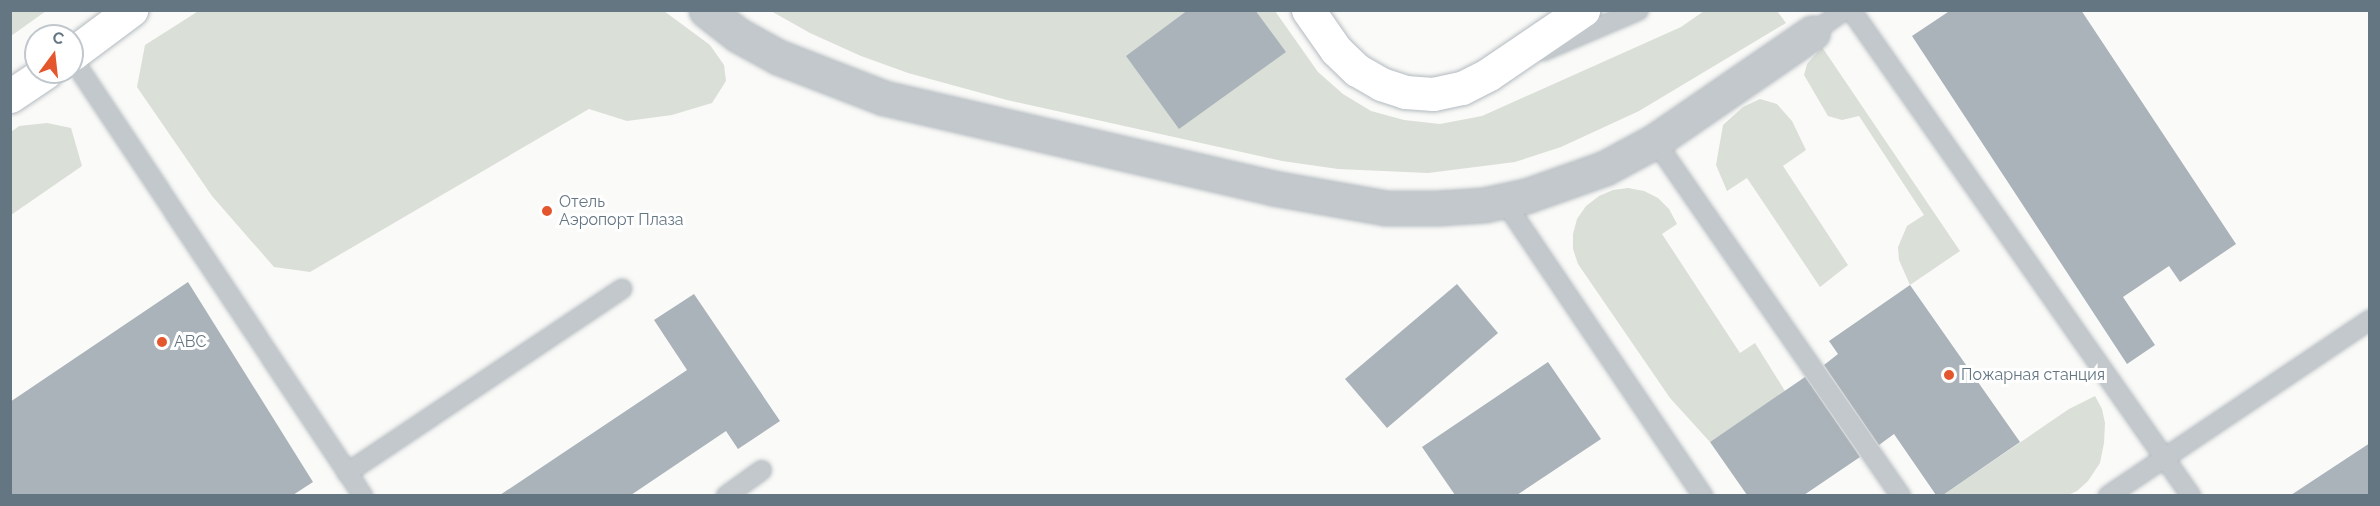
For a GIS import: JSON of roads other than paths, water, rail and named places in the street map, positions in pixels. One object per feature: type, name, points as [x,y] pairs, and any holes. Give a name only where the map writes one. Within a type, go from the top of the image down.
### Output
[{"type":"main road","points":[[84,47],[131,10]]},
{"type":"main road","points":[[1308,10],[1336,50],[1357,70],[1381,84],[1405,92],[1432,94],[1462,88],[1489,74],[1583,10]]},
{"type":"main road","points":[[10,96],[28,84]]},
{"type":"street","points":[[706,10],[738,35],[778,57],[884,98],[1334,201],[1386,208],[1437,208],[1504,201],[1563,185],[1605,168],[1655,141],[1812,33]]},
{"type":"lane","points":[[1489,74],[1639,10]]},
{"type":"lane","points":[[1812,33],[1845,10]]},
{"type":"lane","points":[[1851,10],[2191,495]]},
{"type":"lane","points":[[84,74],[363,495]]},
{"type":"lane","points":[[1655,141],[1901,495]]},
{"type":"lane","points":[[1504,201],[1703,495]]},
{"type":"lane","points":[[347,473],[622,290]]},
{"type":"lane","points":[[2108,495],[2370,320]]},
{"type":"lane","points":[[726,495],[762,470]]},
{"type":"place","name":"Отель Аэропорт Плаза","points":[[547,211]]},
{"type":"place","name":"ABC","points":[[162,342]]},
{"type":"place","name":"Пожарная станция","points":[[1949,375]]}]
